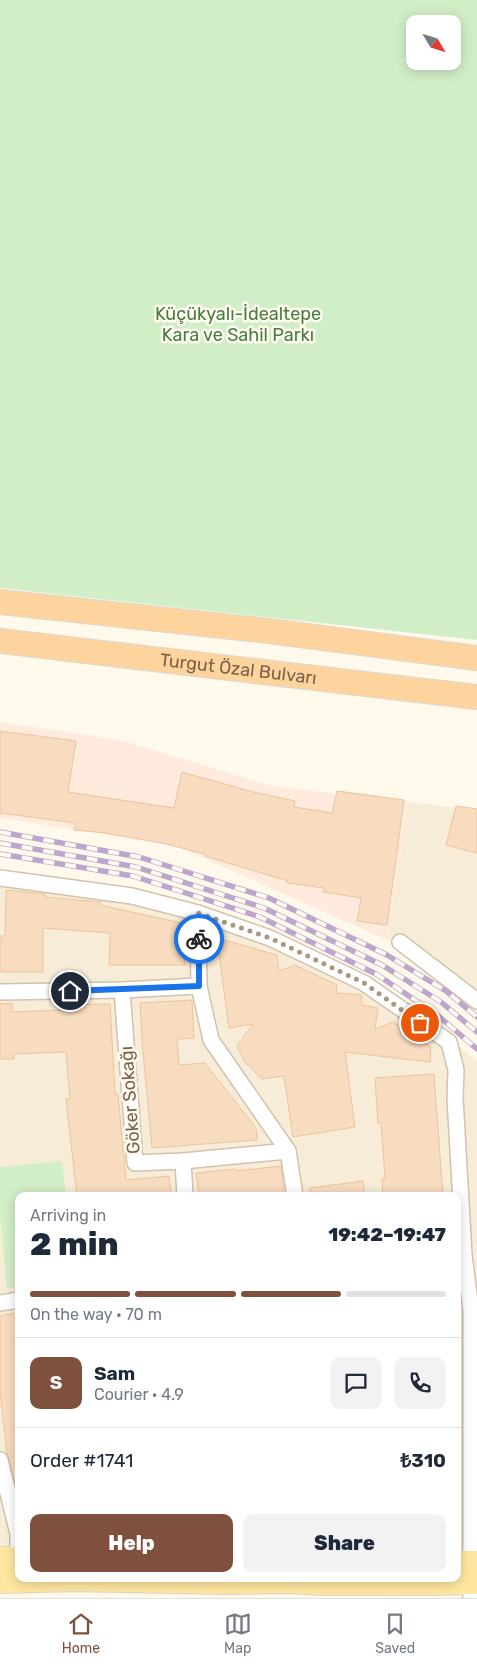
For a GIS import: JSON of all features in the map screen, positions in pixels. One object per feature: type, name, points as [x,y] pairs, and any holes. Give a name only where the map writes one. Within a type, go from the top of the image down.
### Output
[{"type":"highway","points":[[0,602],[269,631],[477,658]]},
{"type":"highway","name":"Turgut Özal Bulvarı","points":[[0,641],[477,697]]},
{"type":"main road","points":[[0,1559],[15,1558]]},
{"type":"main road","points":[[0,1581],[15,1581]]},
{"type":"main road","points":[[294,1582],[310,1598]]},
{"type":"main road","points":[[302,1582],[340,1586],[388,1582]]},
{"type":"street","points":[[0,878],[132,896],[198,913],[270,938],[364,983],[448,1042],[456,1070],[455,1098],[471,1254],[464,1311],[471,1575]]},
{"type":"street","points":[[198,913],[199,986],[211,1040],[288,1151],[294,1192]]},
{"type":"street","points":[[400,942],[477,1001]]},
{"type":"street","points":[[0,992],[122,990],[199,986]]},
{"type":"street","name":"Göker Sokağı","points":[[122,990],[134,1163],[183,1161],[288,1151]]},
{"type":"street","points":[[183,1161],[185,1192]]},
{"type":"street","points":[[0,1303],[15,1301]]},
{"type":"street","points":[[0,1460],[15,1522]]},
{"type":"shaded area","points":[[0,722],[120,740],[272,786],[408,802],[387,940],[174,845],[0,818]]},
{"type":"shaded area","points":[[408,802],[477,810],[477,995],[455,975],[387,940]]},
{"type":"shaded area","points":[[0,871],[169,897],[270,932],[425,1019],[477,1061],[477,1566],[461,1566],[461,1192],[15,1192],[15,1569],[0,1569]]},
{"type":"green space","name":"Küçükyalı-İdealtepe Kara ve Sahil Parkı","points":[[0,0],[477,0],[477,640],[0,588]]},
{"type":"green space","points":[[62,1161],[66,1192],[15,1192],[15,1287],[7,1288],[0,1215],[0,1167]]},
{"type":"building","points":[[0,731],[76,741],[68,792],[174,808],[182,772],[253,792],[295,801],[294,807],[332,813],[337,791],[404,800],[387,925],[357,921],[361,898],[323,892],[324,888],[287,883],[288,881],[205,856],[205,854],[166,844],[106,833],[74,830],[76,823],[0,813]]},
{"type":"building","points":[[456,806],[477,809],[477,853],[446,845]]},
{"type":"building","points":[[6,890],[45,894],[45,897],[101,902],[100,905],[181,923],[185,965],[109,965],[110,933],[43,928],[43,972],[0,972],[0,936],[5,936]]},
{"type":"building","points":[[217,938],[277,955],[279,971],[295,965],[337,985],[336,993],[362,995],[362,1005],[378,1008],[375,1029],[393,1022],[431,1047],[430,1062],[345,1052],[355,1127],[293,1137],[284,1076],[262,1079],[244,1061],[237,1046],[253,1024],[229,1028]]},
{"type":"building","points":[[192,1000],[194,1038],[177,1039],[179,1065],[205,1063],[256,1128],[257,1140],[152,1148],[140,1003]]},
{"type":"building","points":[[12,1003],[12,1012],[63,1010],[63,1005],[110,1004],[115,1094],[118,1094],[126,1180],[169,1176],[171,1192],[77,1192],[66,1099],[70,1099],[66,1052],[14,1054],[14,1059],[0,1059],[0,1004]]},
{"type":"building","points":[[434,1074],[443,1192],[383,1192],[382,1179],[385,1178],[375,1078]]},
{"type":"building","points":[[281,1166],[284,1192],[198,1192],[196,1173],[236,1169],[236,1171]]},
{"type":"building","points":[[363,1181],[364,1192],[310,1192],[310,1188]]},
{"type":"building","points":[[15,1313],[15,1484],[7,1453],[0,1392],[0,1316]]},
{"type":"railway","points":[[0,832],[139,857],[269,898],[387,955],[446,991],[477,1017]]},
{"type":"railway","points":[[0,843],[136,867],[264,908],[382,965],[441,1002],[477,1032]]},
{"type":"railway","points":[[0,854],[133,876],[260,917],[376,974],[436,1014],[477,1049]]},
{"type":"way so far","points":[[199,939],[198,913],[270,938],[364,983],[420,1023]]},
{"type":"route","points":[[70,991],[199,986],[199,939]]}]
